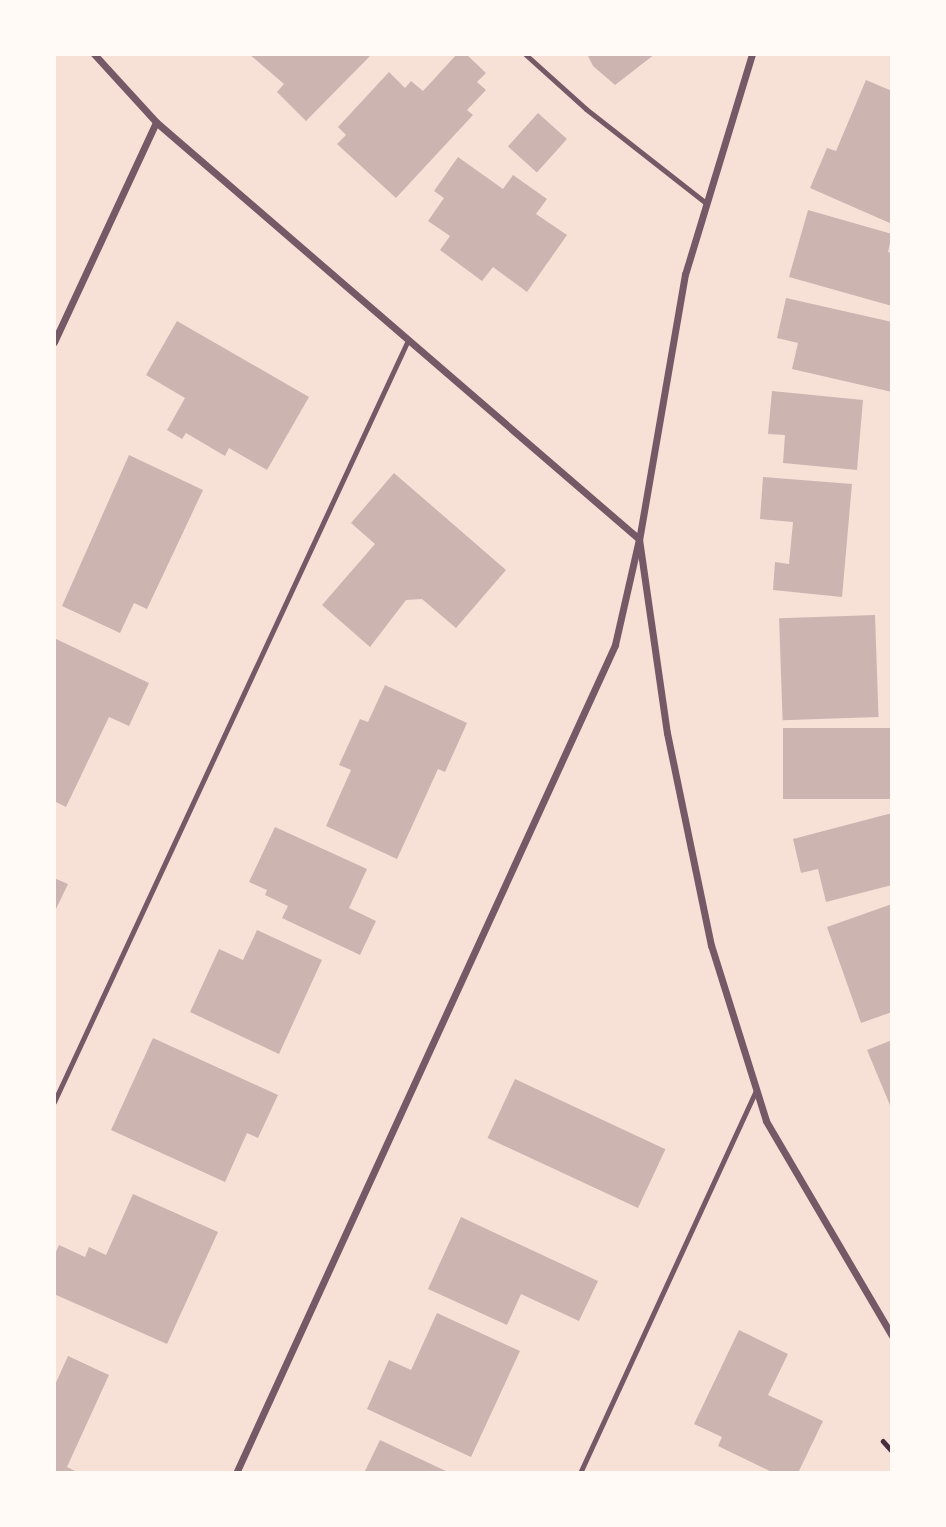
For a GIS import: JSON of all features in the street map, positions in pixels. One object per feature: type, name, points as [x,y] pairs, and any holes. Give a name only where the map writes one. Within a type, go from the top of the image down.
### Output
[{"type":"street","points":[[94,54],[156,122],[639,539],[667,733],[711,945],[766,1121],[892,1336]]},
{"type":"street","points":[[236,1473],[615,645],[639,539],[685,274],[751,54]]},
{"type":"street","points":[[54,342],[156,122]]},
{"type":"lane","points":[[525,54],[586,108],[706,203]]},
{"type":"lane","points":[[54,1102],[408,340]]},
{"type":"lane","points":[[580,1473],[757,1090]]},
{"type":"path","points":[[883,1441],[892,1451]]},
{"type":"building","points":[[249,54],[372,54],[306,121],[277,92],[284,84]]},
{"type":"building","points":[[457,54],[466,54],[486,73],[477,82],[486,90],[467,110],[473,115],[396,198],[337,144],[346,135],[338,127],[389,72],[405,88],[411,81],[423,91]]},
{"type":"building","points":[[587,54],[655,54],[615,85],[593,66]]},
{"type":"building","points":[[866,80],[892,91],[892,224],[810,188],[827,148],[836,151]]},
{"type":"building","points":[[538,113],[567,139],[537,173],[508,146]]},
{"type":"building","points":[[458,157],[503,189],[513,175],[547,199],[536,214],[567,235],[527,292],[493,267],[482,281],[440,250],[450,236],[428,221],[444,198],[434,191]]},
{"type":"building","points":[[808,210],[892,234],[888,252],[892,253],[892,306],[789,277]]},
{"type":"building","points":[[786,298],[892,322],[892,392],[792,369],[798,343],[777,338]]},
{"type":"building","points":[[177,321],[309,397],[267,470],[229,448],[225,456],[186,433],[182,439],[167,430],[185,398],[146,375]]},
{"type":"building","points":[[772,391],[863,400],[857,470],[783,463],[785,435],[768,434]]},
{"type":"building","points":[[129,455],[203,490],[147,609],[134,603],[120,633],[62,606]]},
{"type":"building","points":[[394,473],[506,570],[456,628],[422,599],[406,600],[370,647],[322,605],[375,544],[351,523]]},
{"type":"building","points":[[763,477],[852,484],[842,597],[773,590],[775,562],[789,564],[793,522],[760,519]]},
{"type":"building","points":[[875,615],[879,717],[783,720],[779,618]]},
{"type":"building","points":[[54,638],[149,683],[129,726],[109,717],[66,807],[54,801]]},
{"type":"building","points":[[385,685],[467,723],[445,772],[438,769],[397,859],[326,826],[351,770],[339,765],[360,719],[368,722]]},
{"type":"building","points":[[783,728],[892,728],[892,799],[783,799]]},
{"type":"building","points":[[892,813],[892,885],[826,902],[818,869],[801,873],[793,839]]},
{"type":"building","points":[[275,827],[367,869],[349,908],[376,921],[360,955],[282,918],[288,906],[265,895],[267,890],[249,882]]},
{"type":"building","points":[[54,878],[68,884],[54,913]]},
{"type":"building","points":[[892,904],[892,1012],[861,1023],[827,927]]},
{"type":"building","points":[[257,930],[322,960],[279,1054],[190,1012],[219,949],[243,960]]},
{"type":"building","points":[[153,1038],[278,1095],[258,1138],[247,1133],[225,1182],[111,1130]]},
{"type":"building","points":[[892,1040],[892,1110],[867,1050]]},
{"type":"building","points":[[515,1079],[665,1149],[638,1208],[488,1138]]},
{"type":"building","points":[[133,1194],[218,1232],[167,1344],[54,1294],[54,1256],[59,1245],[85,1257],[89,1247],[106,1255]]},
{"type":"building","points":[[461,1217],[598,1281],[579,1321],[521,1294],[507,1325],[428,1289]]},
{"type":"building","points":[[437,1313],[520,1351],[471,1457],[367,1409],[389,1360],[411,1370]]},
{"type":"building","points":[[739,1330],[788,1354],[768,1395],[823,1421],[798,1473],[774,1473],[718,1446],[722,1437],[694,1424]]},
{"type":"building","points":[[68,1356],[109,1375],[67,1467],[79,1473],[54,1473],[54,1387]]},
{"type":"building","points":[[380,1440],[450,1473],[364,1473]]}]
